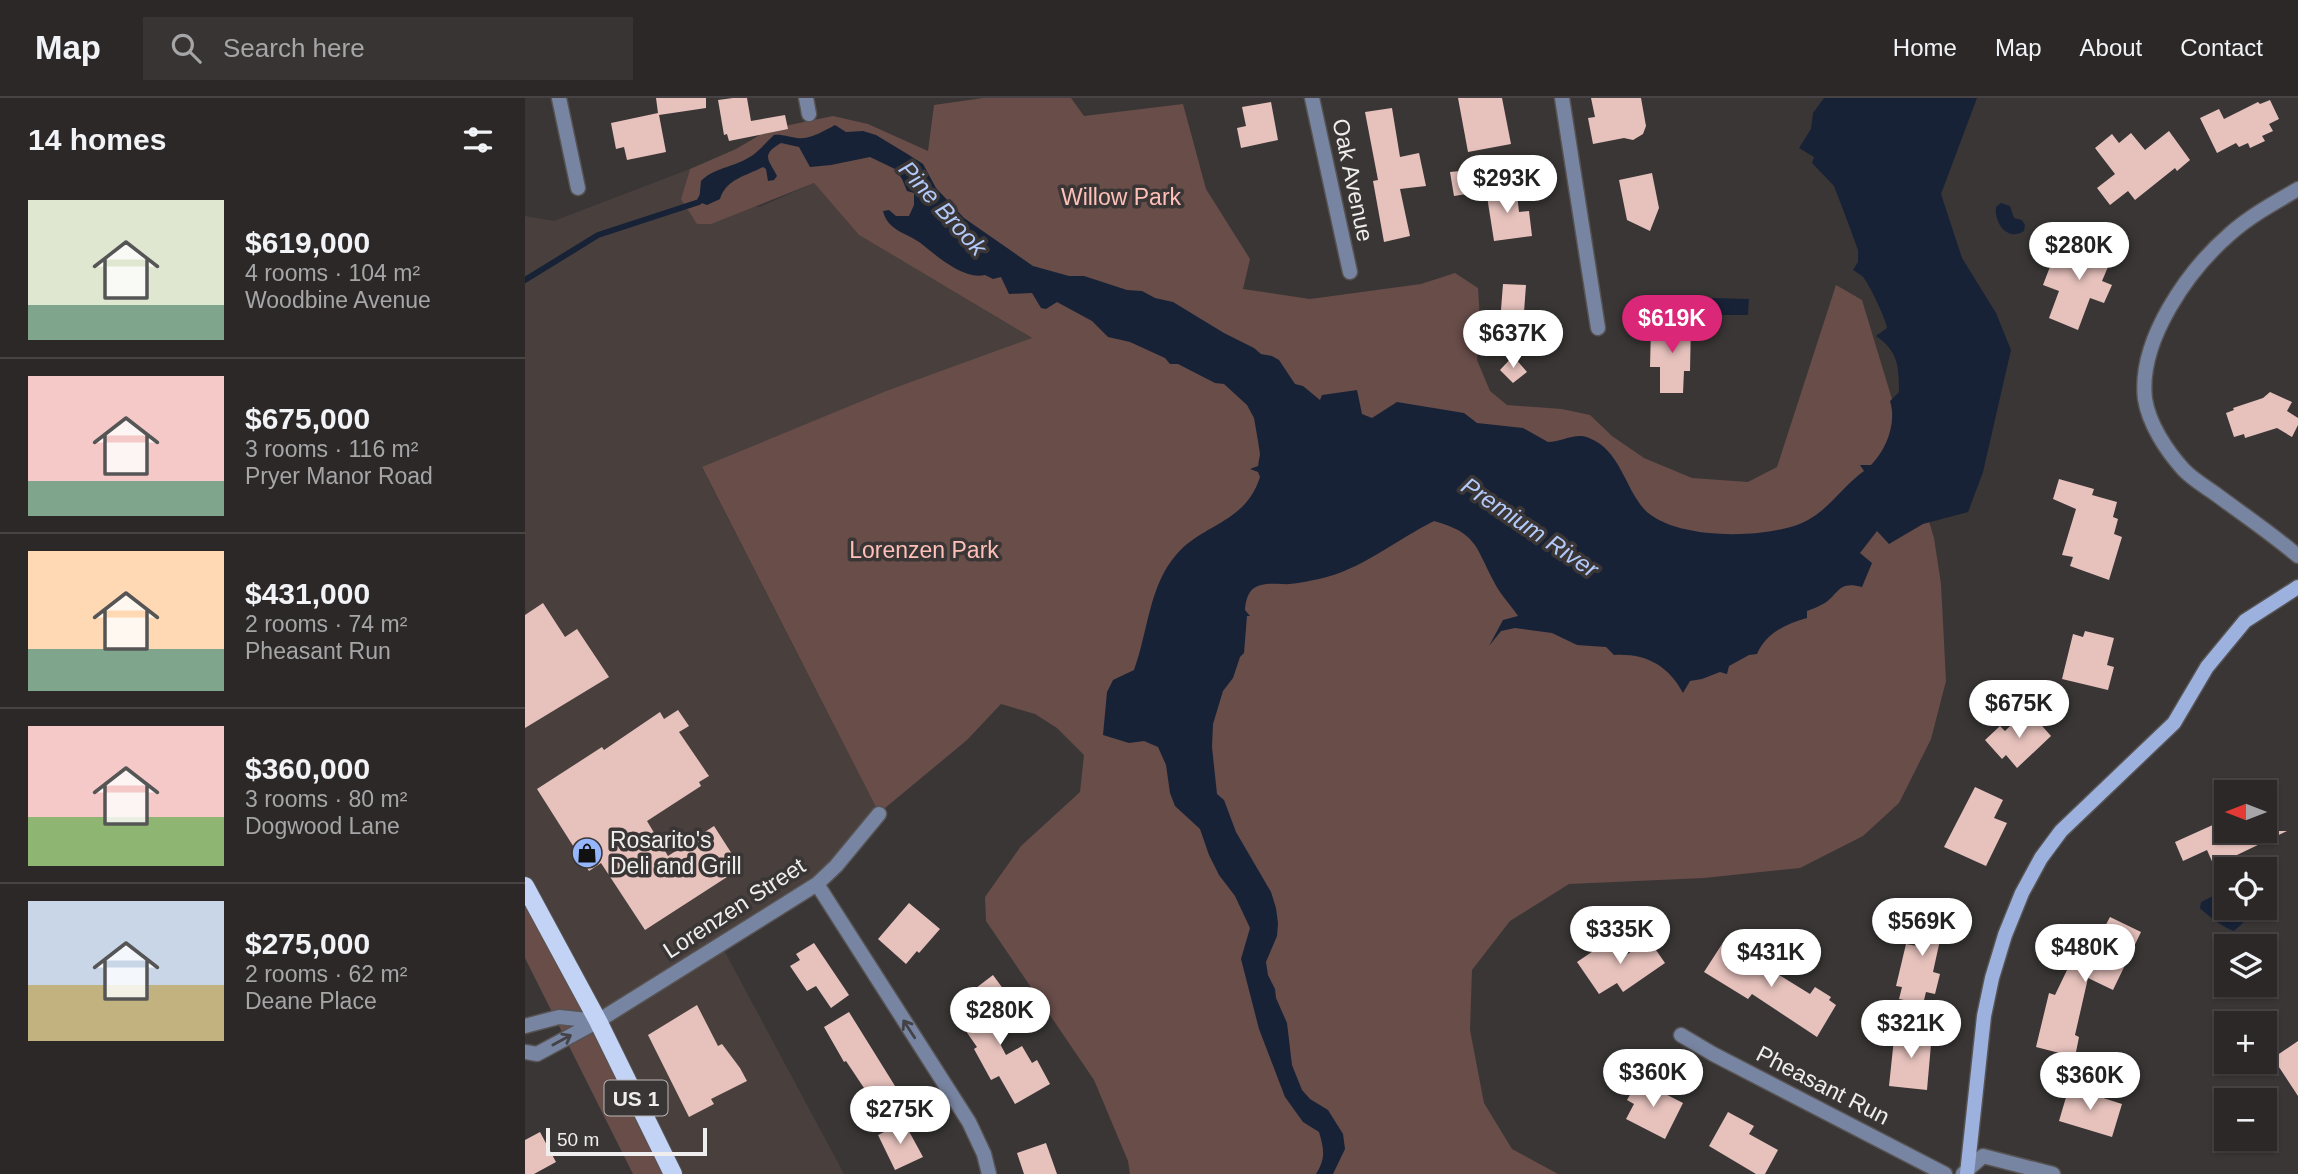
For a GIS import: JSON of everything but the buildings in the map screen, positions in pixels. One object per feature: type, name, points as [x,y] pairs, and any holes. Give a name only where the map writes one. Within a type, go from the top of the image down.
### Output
[{"type":"main road","name":"US 1","points":[[525,886],[598,1021],[673,1174]]},
{"type":"street","points":[[559,98],[578,188]]},
{"type":"street","points":[[806,98],[809,114]]},
{"type":"street","name":"Oak Avenue","points":[[1312,98],[1350,272]]},
{"type":"street","points":[[1562,98],[1598,328]]},
{"type":"street","points":[[2298,188],[2231,232],[2192,274],[2171,302],[2155,339],[2145,375],[2145,400],[2152,421],[2164,446],[2185,472],[2298,556]]},
{"type":"street","points":[[1965,1173],[1984,1016],[1992,978],[2004,935],[2041,858],[2061,831],[2174,723],[2207,667],[2245,621],[2298,587]]},
{"type":"street","name":"Lorenzen Street","points":[[525,1052],[537,1054],[598,1021],[817,884],[836,866],[879,814]]},
{"type":"street","points":[[817,884],[969,1122],[984,1154],[989,1174]]},
{"type":"street","points":[[525,1026],[559,1017],[598,1021]]},
{"type":"street","name":"Pheasant Run","points":[[1681,1035],[1945,1174]]},
{"type":"street","points":[[1965,1173],[1983,1156],[2053,1174]]},
{"type":"shaded area","points":[[690,169],[681,199],[760,207],[814,183],[859,235],[1033,339],[886,391],[702,468],[879,813],[835,865],[719,941],[844,1174],[677,1174],[525,879],[525,216],[554,221]]},
{"type":"green space","points":[[983,98],[1071,98],[1084,116],[1183,104],[1206,189],[1250,259],[1243,289],[1310,299],[1421,284],[1455,273],[1478,288],[1480,320],[1477,360],[1490,391],[1507,405],[1562,409],[1590,415],[1612,436],[1644,458],[1692,478],[1748,482],[1777,467],[1836,285],[1862,300],[1934,538],[1941,584],[1946,681],[1931,739],[1899,803],[1863,836],[1800,868],[1704,878],[1569,884],[1510,921],[1472,970],[1470,1030],[1484,1103],[1512,1149],[1558,1174],[1130,1174],[1128,1161],[1094,1080],[986,921],[985,897],[1021,846],[1080,792],[1084,755],[1057,728],[1035,714],[1001,704],[967,740],[879,813],[702,467],[886,391],[1032,338],[859,235],[814,183],[711,224],[697,224],[681,199],[690,169],[736,149],[770,129],[833,116],[868,124],[928,151],[934,105]]},
{"type":"green space","points":[[525,879],[677,1174],[633,1174],[525,958]]},
{"type":"water","name":"Premium River","points":[[1824,98],[1977,98],[1941,194],[1962,258],[1996,313],[2011,350],[1983,472],[1968,512],[1923,524],[1889,544],[1877,531],[1860,553],[1872,563],[1862,587],[1843,587],[1823,604],[1807,611],[1807,618],[1784,626],[1771,635],[1757,654],[1749,655],[1729,666],[1727,674],[1720,672],[1690,681],[1683,693],[1670,675],[1655,663],[1636,656],[1614,655],[1606,647],[1577,645],[1552,633],[1515,628],[1501,631],[1489,646],[1503,620],[1518,616],[1498,589],[1473,542],[1458,530],[1434,521],[1349,569],[1301,583],[1261,585],[1252,590],[1246,601],[1245,610],[1250,616],[1247,616],[1244,653],[1233,678],[1223,691],[1213,724],[1212,747],[1217,794],[1224,800],[1236,832],[1271,892],[1276,908],[1277,936],[1266,962],[1268,975],[1287,1023],[1292,1065],[1302,1090],[1310,1099],[1328,1110],[1343,1134],[1345,1149],[1333,1174],[1316,1174],[1323,1153],[1319,1132],[1303,1122],[1285,1097],[1259,1029],[1241,959],[1250,928],[1235,896],[1219,875],[1200,829],[1175,806],[1166,765],[1158,747],[1144,741],[1129,743],[1103,735],[1107,692],[1113,680],[1134,670],[1155,595],[1167,567],[1187,544],[1223,522],[1244,505],[1260,477],[1258,472],[1250,469],[1258,466],[1260,454],[1254,418],[1247,405],[1224,384],[1215,383],[1178,364],[1170,364],[1165,358],[1130,342],[1108,337],[1092,321],[1057,302],[1046,309],[1041,308],[1032,293],[1009,294],[1001,277],[993,279],[985,275],[969,274],[944,261],[889,223],[883,211],[889,210],[896,216],[909,216],[914,205],[914,193],[907,191],[895,169],[870,157],[810,167],[799,147],[781,143],[768,154],[769,162],[777,176],[774,180],[768,181],[766,169],[763,167],[732,182],[720,199],[707,205],[699,202],[701,181],[711,173],[752,156],[774,135],[806,138],[835,125],[846,132],[863,131],[876,135],[923,164],[936,188],[964,218],[1033,266],[1069,276],[1084,276],[1173,302],[1261,354],[1279,360],[1295,384],[1303,386],[1320,400],[1322,395],[1357,390],[1362,414],[1372,418],[1397,402],[1464,413],[1477,423],[1523,428],[1548,442],[1584,436],[1608,451],[1637,500],[1658,519],[1699,532],[1748,534],[1792,527],[1808,520],[1864,471],[1860,465],[1871,465],[1889,436],[1892,418],[1890,401],[1899,392],[1896,360],[1889,347],[1876,336],[1887,328],[1886,324],[1866,281],[1853,270],[1858,262],[1858,250],[1834,186],[1812,163],[1814,157],[1799,148],[1811,129],[1813,113]]},
{"type":"water","points":[[2001,203],[2010,206],[2014,218],[2022,220],[2024,231],[2012,234],[2003,229],[1996,213],[1996,207]]},
{"type":"water","points":[[1712,298],[1749,299],[1748,315],[1712,315]]},
{"type":"water","points":[[2214,896],[2214,919],[2200,908],[2201,902]]},
{"type":"water","points":[[2215,920],[2244,920],[2234,931]]},
{"type":"waterway","name":"Pine Brook","points":[[525,280],[598,235],[699,202],[702,197]]},
{"type":"place","name":"Rosarito's Deli and Grill","points":[[587,853]]},
{"type":"park label","name":"Willow Park","points":[[1121,197]]},
{"type":"park label","name":"Lorenzen Park","points":[[924,550]]}]
